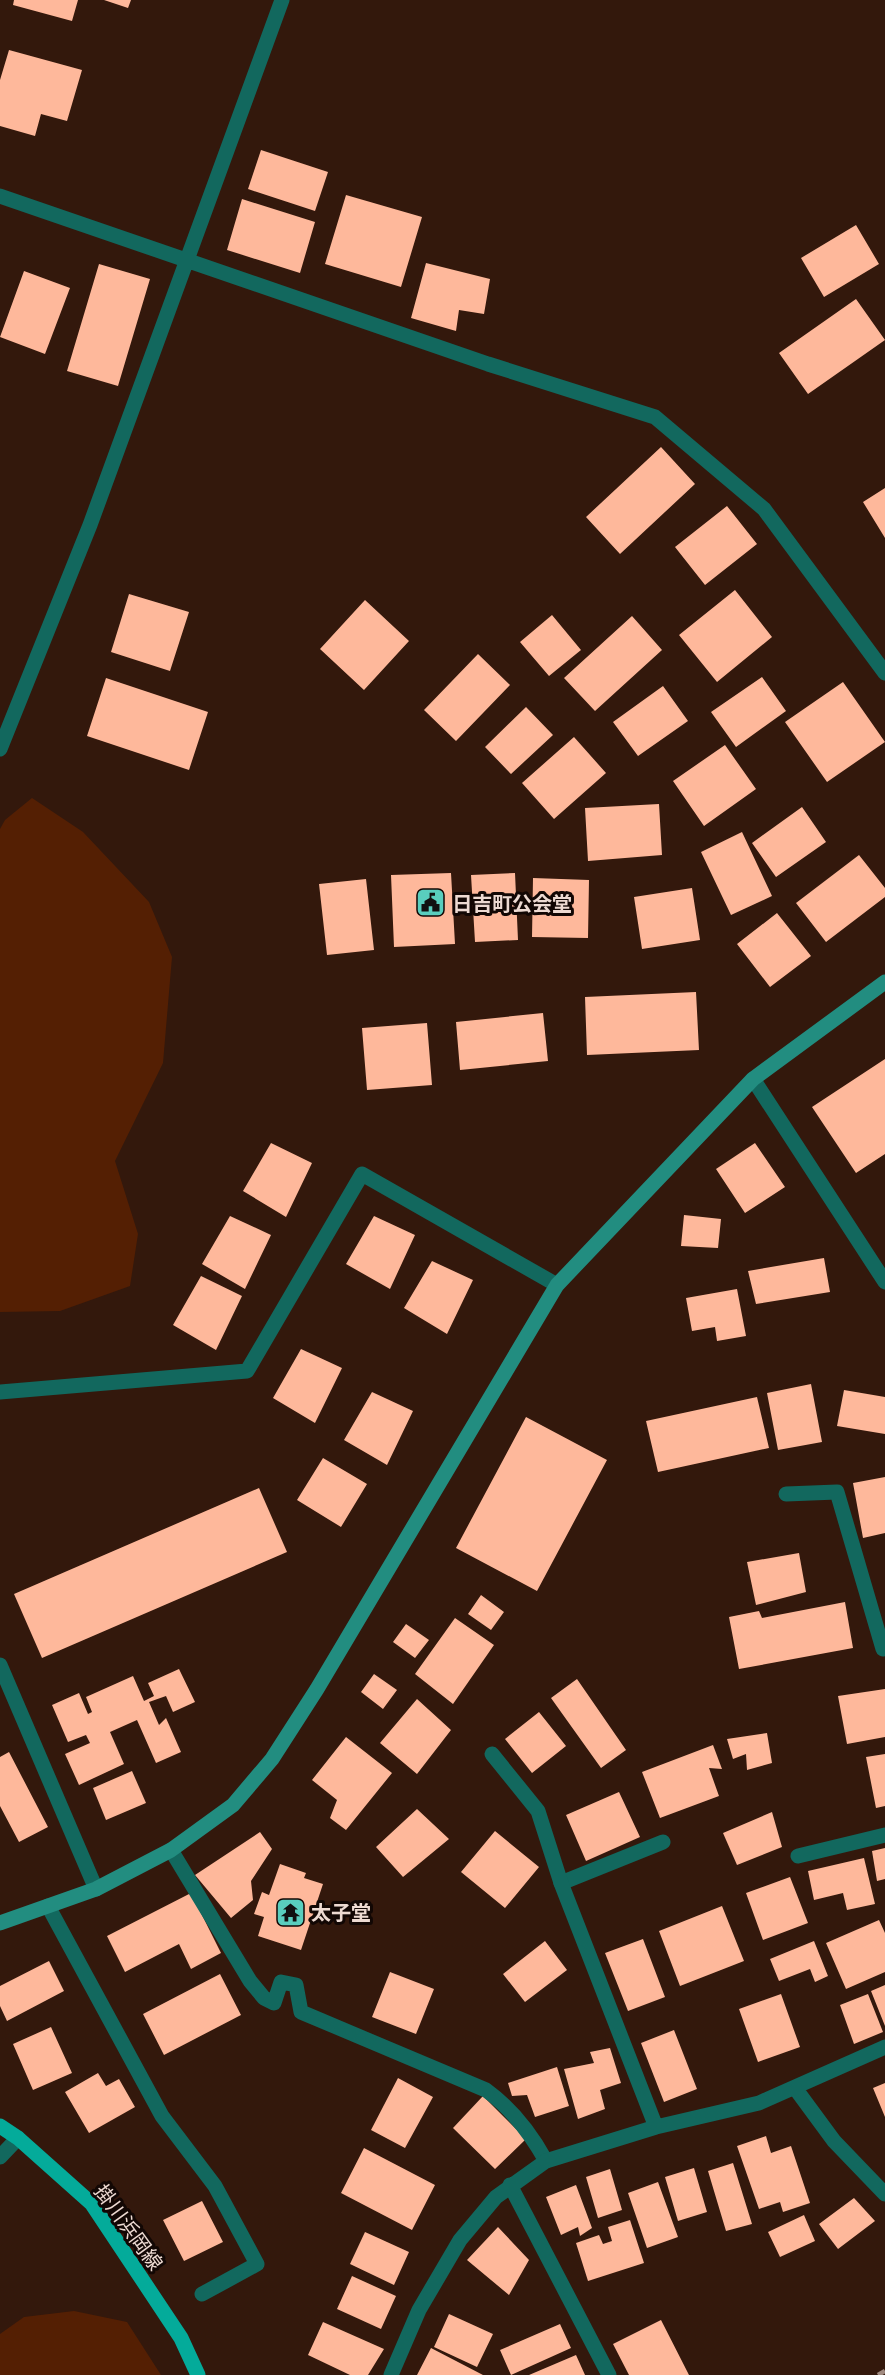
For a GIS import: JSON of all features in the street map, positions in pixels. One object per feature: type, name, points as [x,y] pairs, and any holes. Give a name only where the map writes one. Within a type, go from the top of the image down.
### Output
[{"type":"main road","name":"掛川浜岡線","points":[[0,2126],[18,2138],[92,2204],[181,2338],[198,2375]]},
{"type":"street","points":[[0,749],[90,525],[282,0]]},
{"type":"street","points":[[0,196],[488,364],[655,417],[764,510],[885,673]]},
{"type":"street","points":[[0,1923],[96,1889],[171,1850],[233,1805],[272,1759],[317,1689],[557,1285],[753,1078],[885,982]]},
{"type":"street","points":[[753,1078],[885,1282]]},
{"type":"street","points":[[0,1392],[247,1371],[362,1174],[557,1285]]},
{"type":"street","points":[[786,1494],[837,1492],[883,1648],[885,1648]]},
{"type":"street","points":[[0,1665],[96,1889]]},
{"type":"street","points":[[492,1754],[538,1811],[561,1883],[656,2127]]},
{"type":"street","points":[[798,1856],[885,1836]]},
{"type":"street","points":[[561,1883],[663,1842]]},
{"type":"street","points":[[171,1850],[243,1971],[264,1998],[274,2003],[281,1982],[296,1985],[301,2012],[486,2090],[522,2122],[546,2161]]},
{"type":"street","points":[[48,1906],[162,2116],[215,2186],[257,2264],[202,2294]]},
{"type":"street","points":[[391,2375],[419,2310],[460,2240],[496,2197],[546,2161],[656,2127],[759,2103],[885,2047]]},
{"type":"street","points":[[795,2088],[834,2140],[885,2194]]},
{"type":"street","points":[[0,2157],[18,2138]]},
{"type":"street","points":[[510,2185],[609,2375]]},
{"type":"shaded area","points":[[32,798],[83,832],[149,902],[172,957],[163,1063],[115,1161],[138,1234],[130,1286],[60,1311],[0,1312],[0,829],[5,820]]},
{"type":"shaded area","points":[[74,2311],[127,2322],[161,2375],[0,2375],[0,2334],[24,2317]]},
{"type":"building","points":[[14,0],[78,0],[72,21],[13,5]]},
{"type":"building","points":[[104,0],[131,0],[128,8]]},
{"type":"building","points":[[9,50],[82,70],[67,121],[41,114],[35,136],[0,126],[0,80]]},
{"type":"building","points":[[261,150],[328,172],[315,211],[248,189]]},
{"type":"building","points":[[346,195],[422,217],[401,287],[325,264]]},
{"type":"building","points":[[242,199],[315,222],[300,273],[227,250]]},
{"type":"building","points":[[856,225],[879,264],[824,297],[801,258]]},
{"type":"building","points":[[426,263],[490,279],[484,314],[459,310],[456,331],[411,318]]},
{"type":"building","points":[[99,264],[150,279],[118,386],[67,371]]},
{"type":"building","points":[[24,271],[70,288],[45,354],[0,337]]},
{"type":"building","points":[[856,299],[885,340],[808,394],[779,353]]},
{"type":"building","points":[[661,447],[695,484],[620,554],[586,517]]},
{"type":"building","points":[[885,488],[885,538],[863,502]]},
{"type":"building","points":[[727,506],[757,544],[705,585],[675,547]]},
{"type":"building","points":[[735,590],[772,637],[717,682],[679,635]]},
{"type":"building","points":[[129,594],[189,612],[170,671],[111,652]]},
{"type":"building","points":[[365,600],[409,641],[364,690],[320,649]]},
{"type":"building","points":[[552,615],[581,650],[549,676],[520,642]]},
{"type":"building","points":[[632,616],[662,650],[595,711],[564,678]]},
{"type":"building","points":[[478,654],[510,685],[456,741],[424,710]]},
{"type":"building","points":[[762,677],[786,711],[736,747],[711,712]]},
{"type":"building","points":[[106,678],[208,712],[189,770],[87,736]]},
{"type":"building","points":[[843,682],[885,742],[827,782],[785,722]]},
{"type":"building","points":[[663,686],[688,721],[638,756],[613,722]]},
{"type":"building","points":[[526,707],[553,735],[511,774],[485,747]]},
{"type":"building","points":[[574,737],[606,773],[554,819],[522,783]]},
{"type":"building","points":[[725,745],[756,789],[704,826],[673,781]]},
{"type":"building","points":[[659,804],[662,855],[588,861],[585,808]]},
{"type":"building","points":[[802,807],[826,842],[776,877],[752,843]]},
{"type":"building","points":[[742,832],[772,896],[731,915],[701,852]]},
{"type":"building","points":[[859,855],[885,888],[885,897],[826,942],[796,903]]},
{"type":"building","points":[[451,873],[455,944],[394,947],[391,875]]},
{"type":"building","points":[[515,873],[518,940],[475,942],[471,875]]},
{"type":"building","points":[[533,878],[589,880],[588,938],[532,937]]},
{"type":"building","points":[[366,879],[374,950],[327,955],[319,884]]},
{"type":"building","points":[[692,888],[700,940],[642,949],[634,897]]},
{"type":"building","points":[[777,913],[811,956],[770,987],[737,944]]},
{"type":"building","points":[[696,992],[699,1050],[587,1055],[585,997]]},
{"type":"building","points":[[543,1013],[548,1061],[460,1070],[456,1022]]},
{"type":"building","points":[[427,1023],[432,1085],[367,1090],[362,1028]]},
{"type":"building","points":[[885,1059],[885,1154],[856,1173],[812,1107]]},
{"type":"building","points":[[271,1143],[312,1163],[286,1217],[243,1191]]},
{"type":"building","points":[[755,1143],[785,1187],[745,1213],[716,1169]]},
{"type":"building","points":[[684,1215],[721,1219],[718,1248],[681,1246]]},
{"type":"building","points":[[230,1216],[271,1235],[245,1289],[202,1264]]},
{"type":"building","points":[[374,1216],[415,1235],[390,1289],[346,1264]]},
{"type":"building","points":[[824,1258],[830,1292],[756,1304],[748,1271]]},
{"type":"building","points":[[432,1261],[473,1280],[447,1334],[404,1308]]},
{"type":"building","points":[[201,1276],[242,1296],[216,1350],[173,1325]]},
{"type":"building","points":[[737,1289],[746,1336],[717,1341],[715,1327],[692,1331],[686,1298]]},
{"type":"building","points":[[301,1349],[342,1368],[315,1423],[273,1398]]},
{"type":"building","points":[[811,1384],[822,1442],[778,1450],[767,1393]]},
{"type":"building","points":[[844,1390],[885,1397],[885,1434],[837,1426]]},
{"type":"building","points":[[372,1392],[413,1411],[387,1465],[344,1440]]},
{"type":"building","points":[[757,1397],[769,1448],[658,1472],[646,1421]]},
{"type":"building","points":[[526,1417],[607,1460],[537,1591],[456,1548]]},
{"type":"building","points":[[323,1458],[367,1484],[341,1527],[297,1500]]},
{"type":"building","points":[[885,1477],[885,1533],[863,1538],[853,1483]]},
{"type":"building","points":[[259,1488],[287,1552],[42,1658],[14,1594]]},
{"type":"building","points":[[799,1553],[806,1592],[756,1605],[747,1562]]},
{"type":"building","points":[[481,1595],[504,1612],[491,1630],[468,1614]]},
{"type":"building","points":[[845,1602],[853,1648],[739,1669],[729,1617],[759,1611],[762,1618]]},
{"type":"building","points":[[455,1618],[494,1645],[453,1704],[415,1674]]},
{"type":"building","points":[[406,1624],[429,1640],[415,1658],[393,1642]]},
{"type":"building","points":[[179,1669],[195,1702],[173,1712],[166,1696],[149,1702],[159,1725],[166,1718],[181,1752],[156,1763],[137,1720],[110,1732],[124,1764],[79,1785],[65,1754],[90,1743],[86,1735],[68,1742],[52,1705],[79,1693],[88,1714],[92,1712],[86,1697],[133,1676],[144,1701],[154,1696],[148,1683]]},
{"type":"building","points":[[374,1674],[397,1690],[383,1709],[361,1692]]},
{"type":"building","points":[[577,1679],[626,1750],[601,1768],[551,1698]]},
{"type":"building","points":[[885,1689],[885,1737],[847,1744],[838,1696]]},
{"type":"building","points":[[417,1699],[451,1730],[417,1774],[380,1743]]},
{"type":"building","points":[[539,1712],[566,1746],[532,1773],[505,1739]]},
{"type":"building","points":[[767,1733],[772,1763],[747,1770],[746,1754],[733,1759],[727,1739]]},
{"type":"building","points":[[346,1737],[392,1773],[346,1830],[330,1818],[337,1800],[312,1780]]},
{"type":"building","points":[[713,1745],[722,1769],[709,1768],[719,1796],[660,1818],[642,1772]]},
{"type":"building","points":[[9,1752],[48,1827],[19,1842],[0,1806],[0,1757]]},
{"type":"building","points":[[885,1754],[885,1806],[876,1808],[866,1757]]},
{"type":"building","points":[[132,1771],[146,1803],[106,1820],[93,1788]]},
{"type":"building","points":[[619,1792],[640,1837],[586,1861],[566,1815]]},
{"type":"building","points":[[417,1809],[449,1839],[403,1877],[376,1847]]},
{"type":"building","points":[[772,1812],[782,1847],[737,1865],[723,1833]]},
{"type":"building","points":[[495,1831],[539,1867],[505,1908],[461,1872]]},
{"type":"building","points":[[260,1832],[272,1849],[251,1881],[253,1900],[231,1918],[195,1875]]},
{"type":"building","points":[[885,1848],[885,1879],[877,1881],[872,1851]]},
{"type":"building","points":[[864,1858],[875,1904],[847,1910],[843,1893],[814,1900],[808,1871]]},
{"type":"building","points":[[280,1864],[306,1873],[304,1878],[323,1884],[301,1950],[258,1936],[264,1917],[254,1914],[262,1892],[269,1895]]},
{"type":"building","points":[[790,1877],[808,1923],[763,1940],[746,1893]]},
{"type":"building","points":[[191,1893],[221,1953],[191,1969],[179,1944],[125,1972],[107,1936]]},
{"type":"building","points":[[722,1906],[744,1961],[680,1986],[659,1931]]},
{"type":"building","points":[[879,1920],[885,1933],[885,1972],[846,1989],[826,1943]]},
{"type":"building","points":[[643,1939],[665,1997],[628,2011],[605,1953]]},
{"type":"building","points":[[545,1941],[567,1970],[525,2002],[503,1974]]},
{"type":"building","points":[[814,1941],[828,1976],[815,1982],[810,1969],[779,1981],[770,1959]]},
{"type":"building","points":[[49,1961],[64,1991],[7,2021],[0,2006],[0,1986]]},
{"type":"building","points":[[390,1972],[434,1989],[416,2034],[372,2017]]},
{"type":"building","points":[[220,1974],[241,2015],[164,2055],[143,2014]]},
{"type":"building","points":[[885,1985],[885,2026],[871,1991]]},
{"type":"building","points":[[781,1994],[800,2047],[758,2062],[739,2009]]},
{"type":"building","points":[[868,1994],[883,2032],[854,2044],[840,2005]]},
{"type":"building","points":[[51,2027],[72,2073],[33,2090],[13,2044]]},
{"type":"building","points":[[674,2030],[697,2089],[664,2102],[641,2043]]},
{"type":"building","points":[[610,2048],[621,2083],[600,2090],[605,2109],[578,2119],[564,2069],[594,2063],[590,2052]]},
{"type":"building","points":[[557,2067],[569,2106],[535,2117],[527,2095],[512,2096],[508,2083]]},
{"type":"building","points":[[98,2073],[106,2086],[119,2079],[135,2107],[89,2133],[65,2092]]},
{"type":"building","points":[[398,2078],[433,2097],[405,2148],[371,2130]]},
{"type":"building","points":[[885,2083],[885,2117],[873,2088]]},
{"type":"building","points":[[483,2096],[526,2139],[495,2169],[453,2128]]},
{"type":"building","points":[[766,2136],[771,2153],[791,2146],[810,2203],[783,2212],[780,2202],[759,2209],[737,2146]]},
{"type":"building","points":[[364,2148],[435,2185],[412,2230],[341,2193]]},
{"type":"building","points":[[733,2163],[752,2224],[726,2231],[708,2171]]},
{"type":"building","points":[[694,2168],[707,2212],[678,2221],[665,2177]]},
{"type":"building","points":[[610,2169],[622,2210],[598,2218],[586,2177]]},
{"type":"building","points":[[658,2182],[678,2237],[647,2248],[628,2193]]},
{"type":"building","points":[[576,2185],[592,2228],[580,2236],[578,2227],[561,2235],[546,2197]]},
{"type":"building","points":[[854,2198],[875,2221],[838,2249],[819,2224]]},
{"type":"building","points":[[202,2201],[223,2242],[184,2261],[163,2220]]},
{"type":"building","points":[[804,2215],[815,2241],[780,2257],[768,2232]]},
{"type":"building","points":[[630,2220],[644,2263],[588,2281],[576,2243],[599,2235],[603,2244],[612,2241],[608,2227]]},
{"type":"building","points":[[498,2227],[529,2260],[509,2295],[467,2260]]},
{"type":"building","points":[[365,2232],[409,2252],[394,2285],[350,2264]]},
{"type":"building","points":[[352,2276],[396,2296],[381,2329],[337,2309]]},
{"type":"building","points":[[449,2314],[493,2334],[477,2367],[434,2347]]},
{"type":"building","points":[[661,2320],[689,2375],[629,2375],[613,2344]]},
{"type":"building","points":[[323,2322],[384,2349],[368,2375],[350,2375],[308,2355]]},
{"type":"building","points":[[560,2324],[571,2348],[511,2375],[500,2350]]},
{"type":"building","points":[[431,2348],[483,2375],[417,2375]]},
{"type":"building","points":[[576,2355],[585,2375],[529,2375]]},
{"type":"railway","points":[[878,2375],[885,2371]]},
{"type":"place","name":"日吉町公会堂","points":[[431,903]]},
{"type":"place","name":"太子堂","points":[[290,1912]]}]
